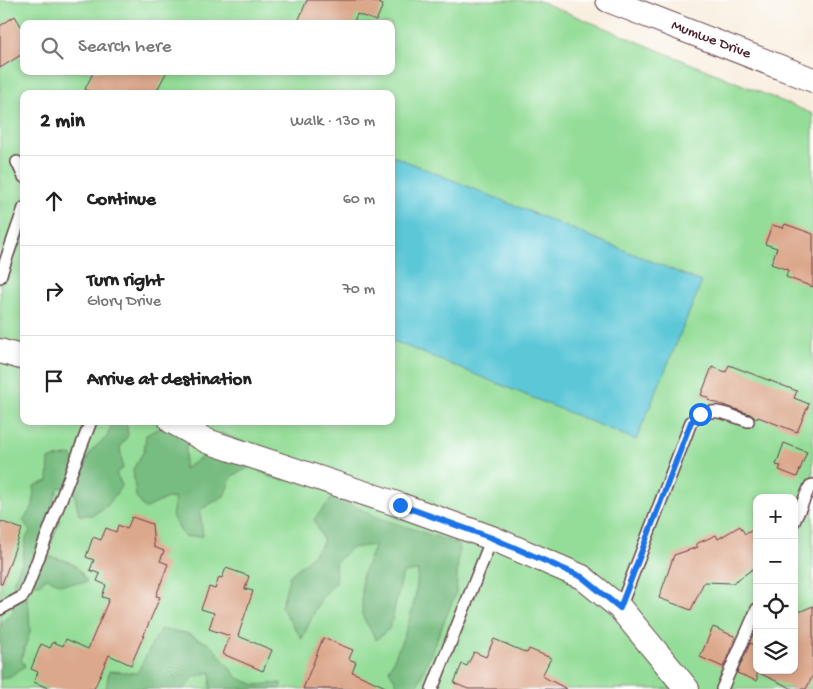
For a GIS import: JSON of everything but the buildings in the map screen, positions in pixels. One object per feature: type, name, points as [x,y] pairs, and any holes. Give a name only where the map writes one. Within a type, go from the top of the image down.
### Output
[{"type":"street","name":"Mumwe Drive","points":[[608,0],[813,80]]},
{"type":"street","points":[[0,351],[20,357]]},
{"type":"street","points":[[178,425],[207,441],[400,505],[492,538],[582,577],[620,608],[687,689]]},
{"type":"lane","points":[[17,162],[20,168]]},
{"type":"lane","points":[[0,277],[20,220]]},
{"type":"lane","points":[[620,608],[691,422],[700,414],[716,411],[748,421]]},
{"type":"lane","points":[[0,609],[17,600],[25,593],[90,425]]},
{"type":"lane","points":[[798,513],[810,486],[813,485]]},
{"type":"lane","points":[[432,689],[492,538]]},
{"type":"lane","points":[[722,689],[753,618]]},
{"type":"green space","points":[[0,0],[537,0],[813,114],[813,689],[0,689]]},
{"type":"green space","points":[[112,425],[127,425],[128,435],[120,447],[123,468],[116,473],[122,485],[108,505],[93,515],[79,515],[74,491],[59,487],[52,504],[60,520],[46,556],[71,563],[79,570],[87,582],[61,584],[47,578],[39,584],[23,582],[29,608],[30,632],[21,659],[25,666],[11,676],[0,679],[0,630],[2,622],[13,612],[14,580],[22,562],[26,538],[30,531],[23,520],[33,506],[34,486],[48,481],[49,459],[71,455],[80,469],[94,448],[107,437]]},
{"type":"green space","points":[[163,426],[187,439],[184,469],[204,456],[221,433],[288,460],[285,480],[270,477],[252,466],[232,476],[224,496],[200,510],[203,536],[184,537],[172,516],[175,499],[167,498],[145,509],[136,497],[133,469],[144,451],[146,435]]},
{"type":"green space","points":[[334,496],[376,517],[459,544],[456,593],[416,689],[400,689],[389,670],[409,622],[415,598],[418,571],[403,573],[390,628],[376,640],[362,615],[362,576],[375,545],[351,548],[335,563],[336,583],[321,598],[302,639],[281,607],[290,575],[307,561],[324,542],[314,519]]},
{"type":"green space","points":[[160,629],[186,633],[211,645],[238,678],[255,685],[281,683],[281,689],[210,689],[211,672],[194,677],[184,689],[106,689],[109,671],[137,673]]},
{"type":"water","points":[[395,157],[702,282],[636,440],[395,342]]},
{"type":"route","points":[[400,505],[492,538],[582,577],[620,608],[691,422],[700,414]]}]
